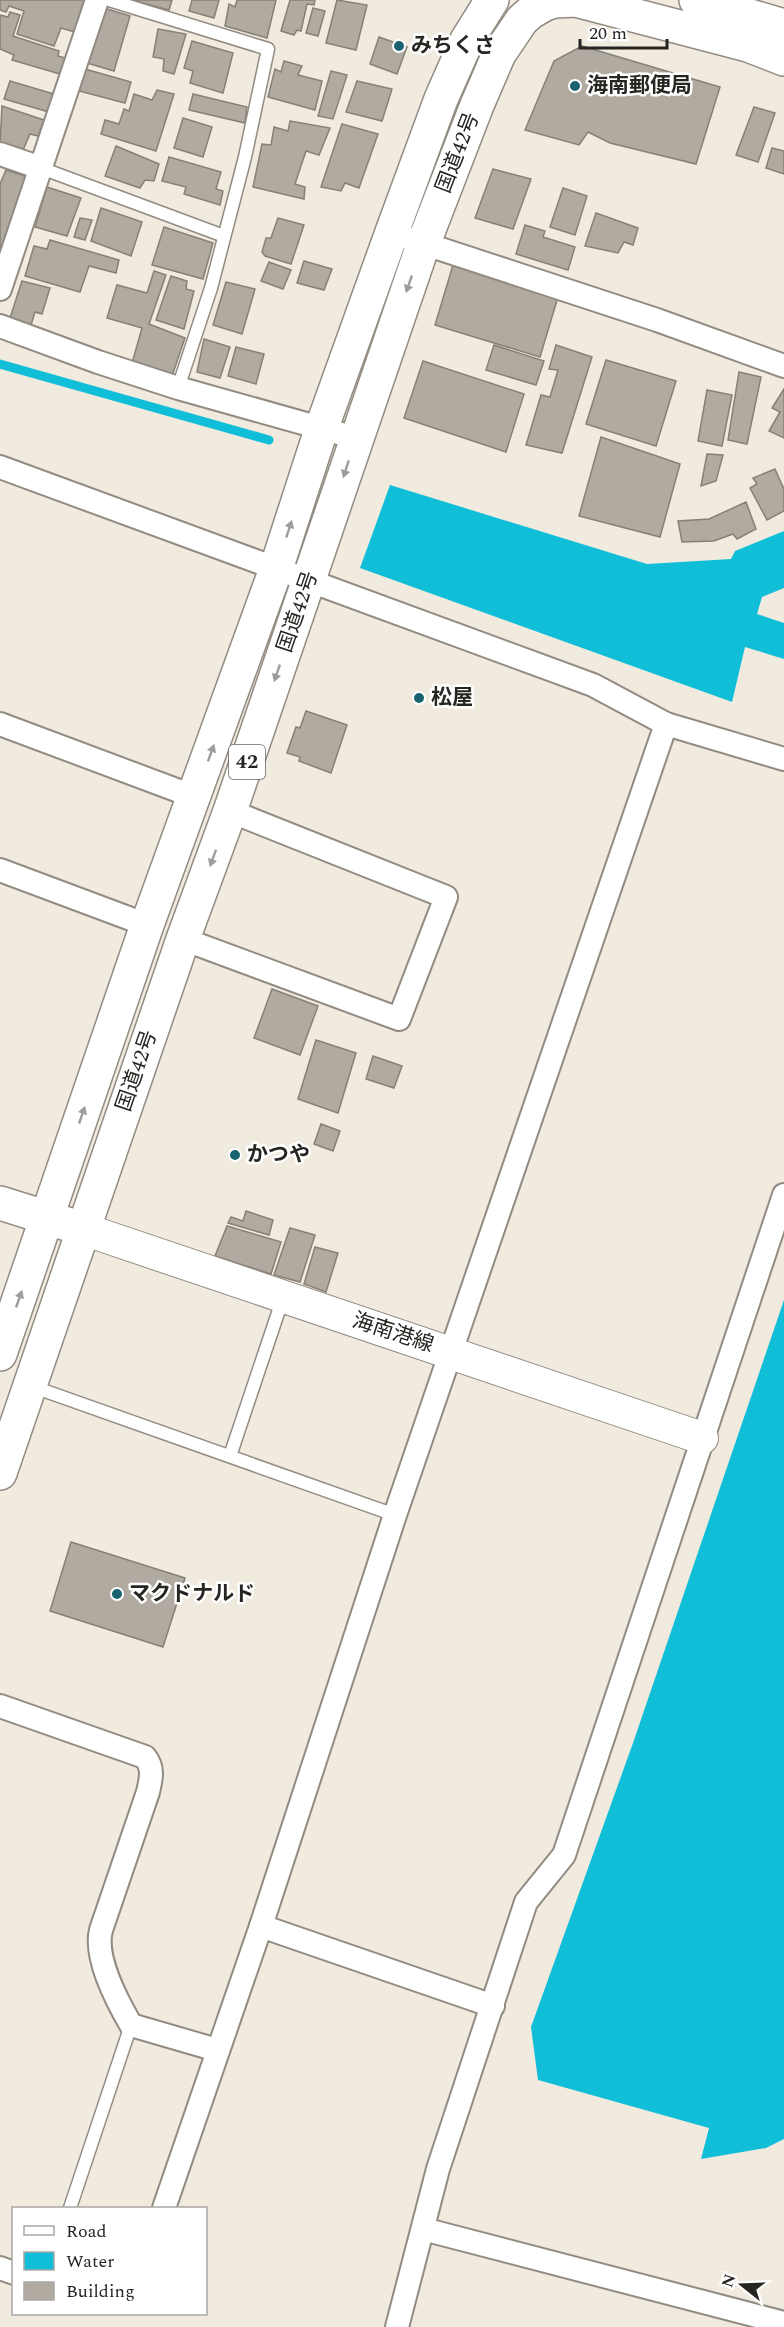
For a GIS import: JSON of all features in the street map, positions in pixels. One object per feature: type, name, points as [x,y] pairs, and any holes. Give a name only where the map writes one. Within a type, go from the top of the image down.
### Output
[{"type":"main road","points":[[467,40],[484,0]]},
{"type":"main road","name":"国道42号","points":[[0,1354],[147,925],[276,569],[322,427],[392,232],[441,99],[467,40],[492,0]]},
{"type":"main road","points":[[499,54],[519,0]]},
{"type":"main road","name":"国道42号","points":[[0,1473],[183,939],[230,811],[423,245],[499,54],[514,31],[531,12],[555,1],[576,0],[748,45],[784,59]]},
{"type":"main road","points":[[696,0],[784,26]]},
{"type":"main road","points":[[0,1203],[83,1229]]},
{"type":"main road","name":"海南港線","points":[[83,1229],[702,1438]]},
{"type":"street","points":[[0,289],[97,0]]},
{"type":"street","points":[[0,154],[41,168]]},
{"type":"street","points":[[392,232],[423,245],[657,320],[784,366]]},
{"type":"street","points":[[0,326],[178,388],[356,438]]},
{"type":"street","points":[[0,467],[593,685],[666,723],[784,759]]},
{"type":"street","points":[[164,2207],[261,1926],[395,1515],[666,723]]},
{"type":"street","points":[[0,724],[195,797]]},
{"type":"street","points":[[183,939],[399,1020],[446,897],[230,811]]},
{"type":"street","points":[[0,870],[147,925]]},
{"type":"street","points":[[397,2327],[438,2169],[526,1902],[564,1855],[784,1195]]},
{"type":"street","points":[[0,1706],[145,1757],[150,1763],[152,1770],[148,1792],[100,1937],[115,1997],[131,2025],[217,2050]]},
{"type":"street","points":[[261,1926],[493,2006]]},
{"type":"street","points":[[423,2229],[784,2323]]},
{"type":"lane","points":[[108,0],[268,48],[245,157],[211,288],[178,388]]},
{"type":"lane","points":[[41,168],[224,236]]},
{"type":"lane","points":[[230,1456],[283,1297]]},
{"type":"lane","points":[[30,1386],[395,1515]]},
{"type":"lane","points":[[70,2207],[131,2025]]},
{"type":"water","points":[[390,485],[647,564],[731,559],[735,551],[784,531],[784,588],[762,597],[757,614],[784,623],[784,659],[745,647],[732,702],[360,568]]},
{"type":"water","points":[[784,1300],[784,2139],[766,2148],[701,2159],[709,2128],[538,2080],[531,2027],[633,1743]]},
{"type":"building","points":[[0,0],[84,0],[75,32],[61,28],[54,46],[17,34],[24,11],[9,6],[6,12],[0,10]]},
{"type":"building","points":[[131,0],[172,0],[169,10]]},
{"type":"building","points":[[192,0],[219,0],[214,18],[189,11]]},
{"type":"building","points":[[237,0],[276,0],[267,38],[225,26],[229,4],[235,7]]},
{"type":"building","points":[[290,0],[315,0],[314,5],[307,4],[301,31],[297,30],[294,35],[281,31]]},
{"type":"building","points":[[337,0],[367,5],[356,50],[326,43]]},
{"type":"building","points":[[104,8],[130,16],[114,71],[87,63]]},
{"type":"building","points":[[313,8],[325,11],[318,36],[306,33]]},
{"type":"building","points":[[10,12],[20,15],[13,36],[59,51],[58,56],[65,58],[60,74],[12,60],[14,55],[0,49],[0,15],[8,17]]},
{"type":"building","points":[[158,29],[186,34],[174,74],[163,71],[164,59],[153,57]]},
{"type":"building","points":[[379,37],[407,47],[397,74],[370,64]]},
{"type":"building","points":[[192,41],[233,53],[223,93],[190,83],[193,71],[184,68]]},
{"type":"building","points":[[582,46],[720,87],[696,164],[610,143],[588,132],[579,145],[525,130],[554,61]]},
{"type":"building","points":[[284,61],[302,66],[298,75],[322,81],[315,110],[268,97],[275,69],[281,72]]},
{"type":"building","points":[[85,69],[131,82],[125,103],[79,91]]},
{"type":"building","points":[[331,71],[347,75],[333,119],[318,116]]},
{"type":"building","points":[[10,81],[54,94],[49,112],[4,99]]},
{"type":"building","points":[[357,81],[392,89],[382,121],[346,112]]},
{"type":"building","points":[[157,90],[174,94],[156,151],[101,134],[105,120],[119,124],[124,109],[129,111],[134,94],[152,100]]},
{"type":"building","points":[[193,94],[247,107],[245,123],[189,110]]},
{"type":"building","points":[[2,106],[44,120],[38,136],[30,134],[23,150],[0,143]]},
{"type":"building","points":[[754,107],[775,113],[758,162],[736,155]]},
{"type":"building","points":[[183,118],[212,127],[203,157],[174,148]]},
{"type":"building","points":[[290,121],[330,128],[319,155],[306,151],[295,184],[305,187],[304,199],[253,187],[262,144],[271,145],[274,127],[288,131]]},
{"type":"building","points":[[342,124],[378,134],[359,188],[345,183],[341,191],[321,187]]},
{"type":"building","points":[[116,146],[159,164],[154,181],[145,180],[140,188],[105,176]]},
{"type":"building","points":[[772,148],[784,151],[784,174],[766,168]]},
{"type":"building","points":[[169,157],[221,172],[216,189],[223,191],[220,205],[184,194],[186,187],[162,181]]},
{"type":"building","points":[[493,169],[531,179],[513,229],[475,218]]},
{"type":"building","points":[[6,170],[28,177],[0,262],[0,184]]},
{"type":"building","points":[[47,187],[81,198],[67,236],[35,227]]},
{"type":"building","points":[[563,188],[587,196],[575,235],[550,227]]},
{"type":"building","points":[[101,208],[142,222],[131,256],[91,241]]},
{"type":"building","points":[[596,213],[638,228],[633,245],[624,242],[618,253],[585,246]]},
{"type":"building","points":[[80,218],[92,220],[85,240],[74,237]]},
{"type":"building","points":[[278,218],[304,225],[291,264],[265,256],[262,252],[266,238],[271,238]]},
{"type":"building","points":[[525,225],[545,231],[543,237],[575,247],[568,270],[516,254]]},
{"type":"building","points":[[164,227],[213,243],[203,279],[152,265]]},
{"type":"building","points":[[50,240],[119,260],[116,273],[89,266],[80,292],[25,276],[34,246],[47,249]]},
{"type":"building","points":[[304,261],[332,269],[324,290],[297,283]]},
{"type":"building","points":[[269,262],[291,270],[283,289],[261,281]]},
{"type":"building","points":[[453,265],[558,297],[540,357],[435,325]]},
{"type":"building","points":[[154,271],[166,275],[149,324],[185,338],[172,376],[132,363],[142,328],[107,318],[117,285],[147,293]]},
{"type":"building","points":[[171,276],[187,281],[186,289],[194,291],[184,329],[156,320]]},
{"type":"building","points":[[22,281],[50,288],[42,314],[35,312],[31,325],[10,318]]},
{"type":"building","points":[[226,282],[255,289],[242,334],[213,325]]},
{"type":"building","points":[[204,339],[230,347],[220,378],[197,372]]},
{"type":"building","points":[[494,345],[544,361],[536,385],[486,370]]},
{"type":"building","points":[[556,345],[592,357],[562,453],[526,445],[541,395],[550,397],[558,370],[549,369]]},
{"type":"building","points":[[236,347],[264,354],[256,384],[228,376]]},
{"type":"building","points":[[606,360],[676,381],[656,446],[586,424]]},
{"type":"building","points":[[423,361],[524,394],[506,452],[404,418]]},
{"type":"building","points":[[739,372],[761,377],[747,444],[728,440]]},
{"type":"building","points":[[784,389],[784,438],[769,431],[780,412],[772,408]]},
{"type":"building","points":[[707,390],[732,395],[722,446],[698,441]]},
{"type":"building","points":[[601,437],[680,464],[660,537],[579,516]]},
{"type":"building","points":[[707,454],[723,455],[716,481],[701,486]]},
{"type":"building","points":[[775,469],[784,489],[784,511],[767,520],[750,488],[757,484],[753,478]]},
{"type":"building","points":[[746,502],[756,529],[737,539],[733,534],[714,541],[682,542],[678,521],[709,519]]},
{"type":"building","points":[[306,711],[347,725],[331,773],[299,761],[300,757],[287,753],[296,727],[300,728]]},
{"type":"building","points":[[272,989],[318,1006],[300,1055],[254,1038]]},
{"type":"building","points":[[316,1040],[356,1053],[338,1113],[298,1099]]},
{"type":"building","points":[[373,1056],[402,1066],[394,1088],[366,1079]]},
{"type":"building","points":[[321,1124],[340,1131],[333,1151],[314,1144]]},
{"type":"building","points":[[246,1211],[273,1220],[269,1235],[228,1223],[231,1217],[243,1221]]},
{"type":"building","points":[[227,1226],[281,1242],[271,1274],[215,1256]]},
{"type":"building","points":[[290,1228],[315,1235],[300,1282],[274,1275]]},
{"type":"building","points":[[315,1247],[338,1253],[326,1292],[304,1284]]},
{"type":"building","name":"マクドナルド","points":[[71,1542],[185,1578],[163,1647],[50,1611]]},
{"type":"waterway","points":[[0,364],[269,440]]},
{"type":"place","name":"みちくさ","points":[[399,46]]},
{"type":"place","name":"海南郵便局","points":[[575,86]]},
{"type":"place","name":"松屋","points":[[419,698]]},
{"type":"place","name":"かつや","points":[[235,1155]]},
{"type":"place","name":"マクドナルド","points":[[117,1594]]}]
